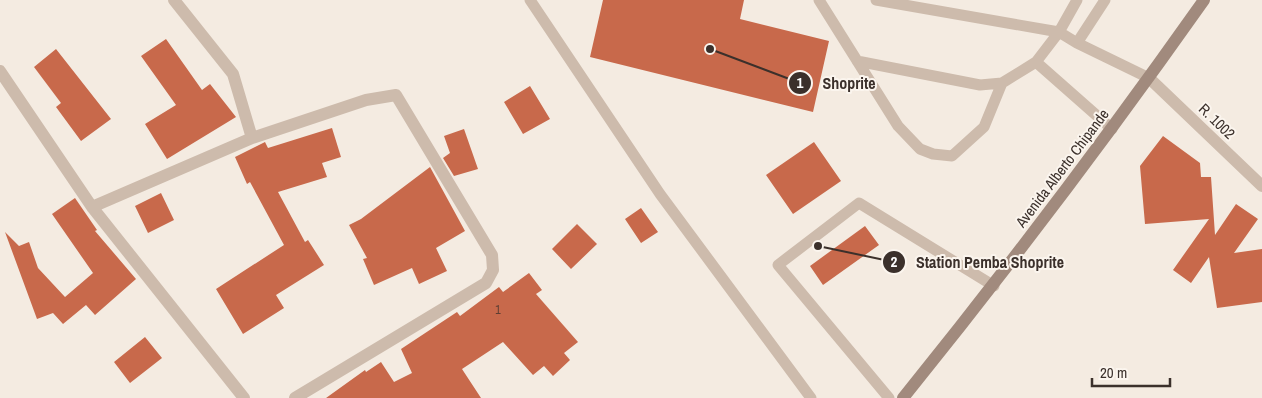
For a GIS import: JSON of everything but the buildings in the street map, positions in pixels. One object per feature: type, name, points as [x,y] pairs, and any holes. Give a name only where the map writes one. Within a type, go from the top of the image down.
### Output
[{"type":"main road","name":"Avenida Alberto Chipande","points":[[903,398],[994,286],[1149,78],[1204,0]]},
{"type":"street","points":[[174,0],[233,74],[252,138]]},
{"type":"street","points":[[0,71],[92,206],[244,398]]},
{"type":"street","name":"R. 1002","points":[[1149,78],[1262,186]]},
{"type":"street","points":[[92,206],[252,138],[366,100],[396,95],[492,255],[493,270],[486,283],[295,398]]},
{"type":"lane","points":[[530,0],[660,194],[811,398]]},
{"type":"lane","points":[[819,0],[898,126],[920,149],[933,154],[952,156],[984,127],[1002,83]]},
{"type":"lane","points":[[876,0],[1059,32],[1077,43],[1149,78]]},
{"type":"lane","points":[[857,62],[980,85],[1002,83],[1036,62],[1059,32],[1077,0]]},
{"type":"lane","points":[[1077,43],[1105,0]]},
{"type":"lane","points":[[1036,62],[1112,128]]},
{"type":"lane","points":[[888,398],[778,266],[859,203],[994,286]]},
{"type":"place","name":"Shoprite","points":[[710,49]]},
{"type":"place","name":"Station Pemba Shoprite","points":[[818,246]]}]
